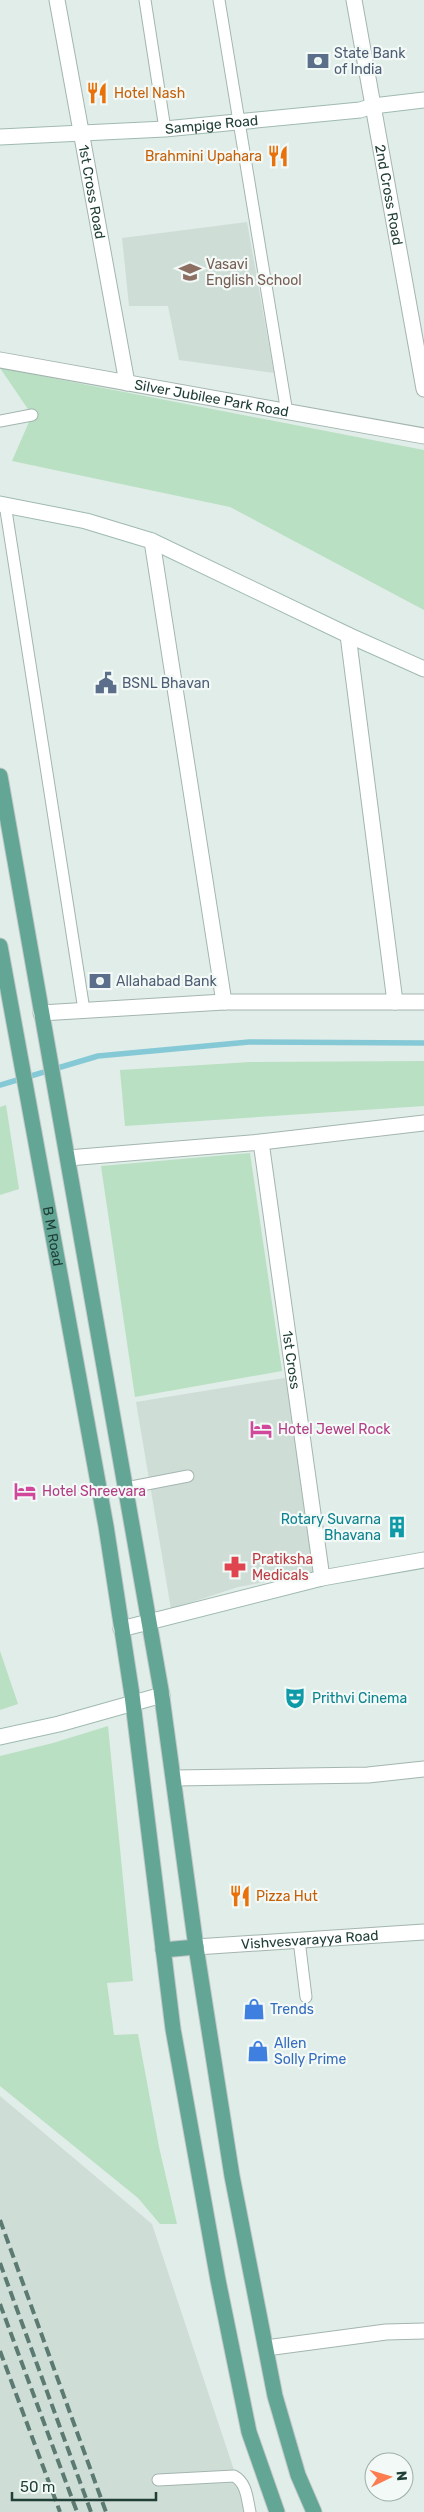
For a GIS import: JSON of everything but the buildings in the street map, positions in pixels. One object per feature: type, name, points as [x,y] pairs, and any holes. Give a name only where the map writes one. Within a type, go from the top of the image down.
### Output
[{"type":"main road","points":[[0,776],[41,1013],[13,1015]]},
{"type":"main road","name":"B M Road","points":[[0,946],[106,1526],[132,1702],[163,1950],[185,2097],[248,2432],[277,2512]]},
{"type":"main road","name":"B M Road","points":[[41,1013],[162,1696],[196,1947],[232,2176],[275,2396],[298,2475],[314,2512]]},
{"type":"main road","points":[[163,1950],[196,1947]]},
{"type":"street","name":"1st Cross Road","points":[[58,0],[127,383]]},
{"type":"street","name":"2nd Cross Road","points":[[354,0],[424,389]]},
{"type":"street","name":"Sampige Road","points":[[0,137],[165,129],[360,110],[373,106],[424,100]]},
{"type":"street","name":"Silver Jubilee Park Road","points":[[0,360],[287,413],[424,436]]},
{"type":"street","points":[[2,504],[86,521],[152,541],[348,635],[424,669]]},
{"type":"street","points":[[152,541],[224,1002]]},
{"type":"street","points":[[348,635],[395,1002]]},
{"type":"street","points":[[41,1013],[224,1002],[424,1002]]},
{"type":"street","points":[[68,1158],[423,1127]]},
{"type":"street","name":"1st Cross","points":[[261,1142],[322,1578]]},
{"type":"street","points":[[121,1629],[322,1578],[424,1560]]},
{"type":"street","points":[[0,1737],[97,1714],[132,1702],[162,1696]]},
{"type":"street","points":[[174,1778],[368,1775],[424,1769]]},
{"type":"street","name":"Vishvesvarayya Road","points":[[196,1947],[424,1932]]},
{"type":"street","points":[[266,2348],[386,2332],[424,2331]]},
{"type":"lane","points":[[145,0],[165,129]]},
{"type":"lane","points":[[219,0],[287,413]]},
{"type":"lane","points":[[0,421],[32,415]]},
{"type":"lane","points":[[2,504],[84,1010]]},
{"type":"lane","points":[[126,1488],[188,1476]]},
{"type":"lane","points":[[299,1940],[306,1997]]},
{"type":"lane","points":[[158,2480],[234,2476],[240,2479],[244,2486],[250,2512]]},
{"type":"shaded area","name":"Vasavi English School","points":[[247,222],[274,373],[179,360],[168,306],[129,306],[122,238]]},
{"type":"shaded area","points":[[290,1377],[315,1573],[238,1587],[171,1609],[136,1402]]},
{"type":"shaded area","points":[[0,2096],[152,2224],[248,2512],[0,2512]]},
{"type":"green space","points":[[0,368],[424,450],[424,610],[230,507],[12,461],[32,415]]},
{"type":"green space","points":[[424,1061],[424,1106],[125,1126],[120,1070],[251,1062]]},
{"type":"green space","points":[[6,1105],[19,1189],[0,1195],[0,1107]]},
{"type":"green space","points":[[250,1153],[282,1371],[135,1397],[101,1166]]},
{"type":"green space","points":[[0,1651],[18,1704],[0,1710]]},
{"type":"green space","points":[[108,1726],[133,1981],[107,1983],[114,2035],[138,2034],[159,2147],[177,2224],[160,2224],[138,2198],[0,2086],[0,1756],[53,1743]]},
{"type":"waterway","points":[[0,1085],[98,1056],[249,1042],[424,1043]]},
{"type":"railway","points":[[0,2220],[106,2512]]},
{"type":"railway","points":[[0,2263],[91,2512]]},
{"type":"railway","points":[[0,2304],[77,2512]]},
{"type":"railway","points":[[0,2351],[60,2512]]},
{"type":"place","name":"State Bank of India","points":[[318,61]]},
{"type":"place","name":"Hotel Nash","points":[[97,93]]},
{"type":"place","name":"Brahmini Upahara","points":[[278,156]]},
{"type":"place","name":"Vasavi English School","points":[[190,272]]},
{"type":"place","name":"BSNL Bhavan","points":[[106,683]]},
{"type":"place","name":"Allahabad Bank","points":[[100,981]]},
{"type":"place","name":"Hotel Jewel Rock","points":[[261,1429]]},
{"type":"place","name":"Hotel Shreevara","points":[[25,1491]]},
{"type":"place","name":"Rotary Suvarna Bhavana","points":[[397,1527]]},
{"type":"place","name":"Pratiksha Medicals","points":[[235,1567]]},
{"type":"place","name":"Prithvi Cinema","points":[[295,1698]]},
{"type":"place","name":"Pizza Hut","points":[[240,1896]]},
{"type":"place","name":"Trends","points":[[254,2009]]},
{"type":"place","name":"Allen Solly Prime","points":[[258,2051]]}]
